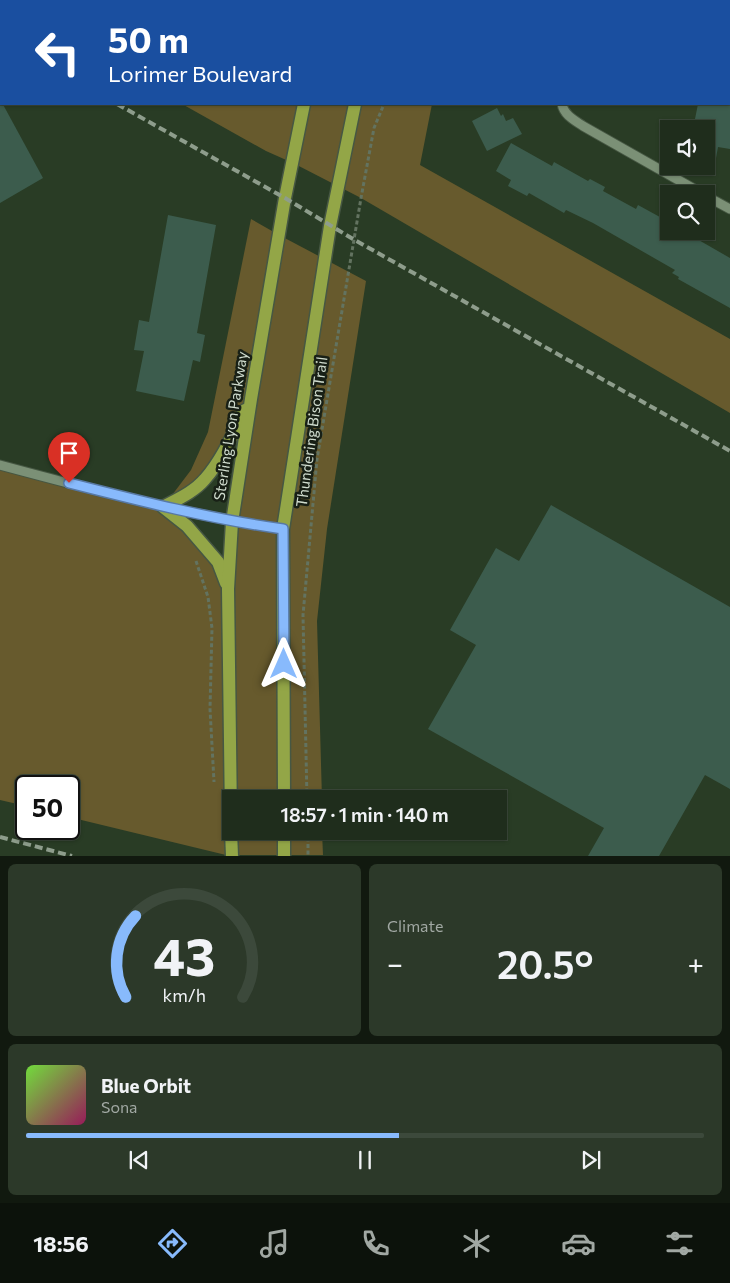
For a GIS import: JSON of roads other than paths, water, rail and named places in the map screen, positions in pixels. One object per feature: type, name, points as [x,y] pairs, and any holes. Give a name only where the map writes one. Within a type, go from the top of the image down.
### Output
[{"type":"main road","name":"Sterling Lyon Parkway","points":[[231,790],[228,589],[232,522],[285,198],[304,105]]},
{"type":"main road","points":[[284,790],[283,529],[330,226],[355,105]]},
{"type":"main road","points":[[228,589],[218,562],[187,526],[163,507],[186,496],[206,478],[230,441],[251,399]]},
{"type":"main road","points":[[232,840],[232,856]]},
{"type":"main road","points":[[284,840],[284,856]]},
{"type":"street","points":[[562,105],[563,109],[577,122],[687,185]]},
{"type":"street","points":[[715,201],[730,209]]},
{"type":"street","points":[[0,465],[163,507],[232,522],[283,529]]},
{"type":"railway","points":[[119,105],[730,451]]},
{"type":"railway","points":[[0,837],[72,856]]}]
